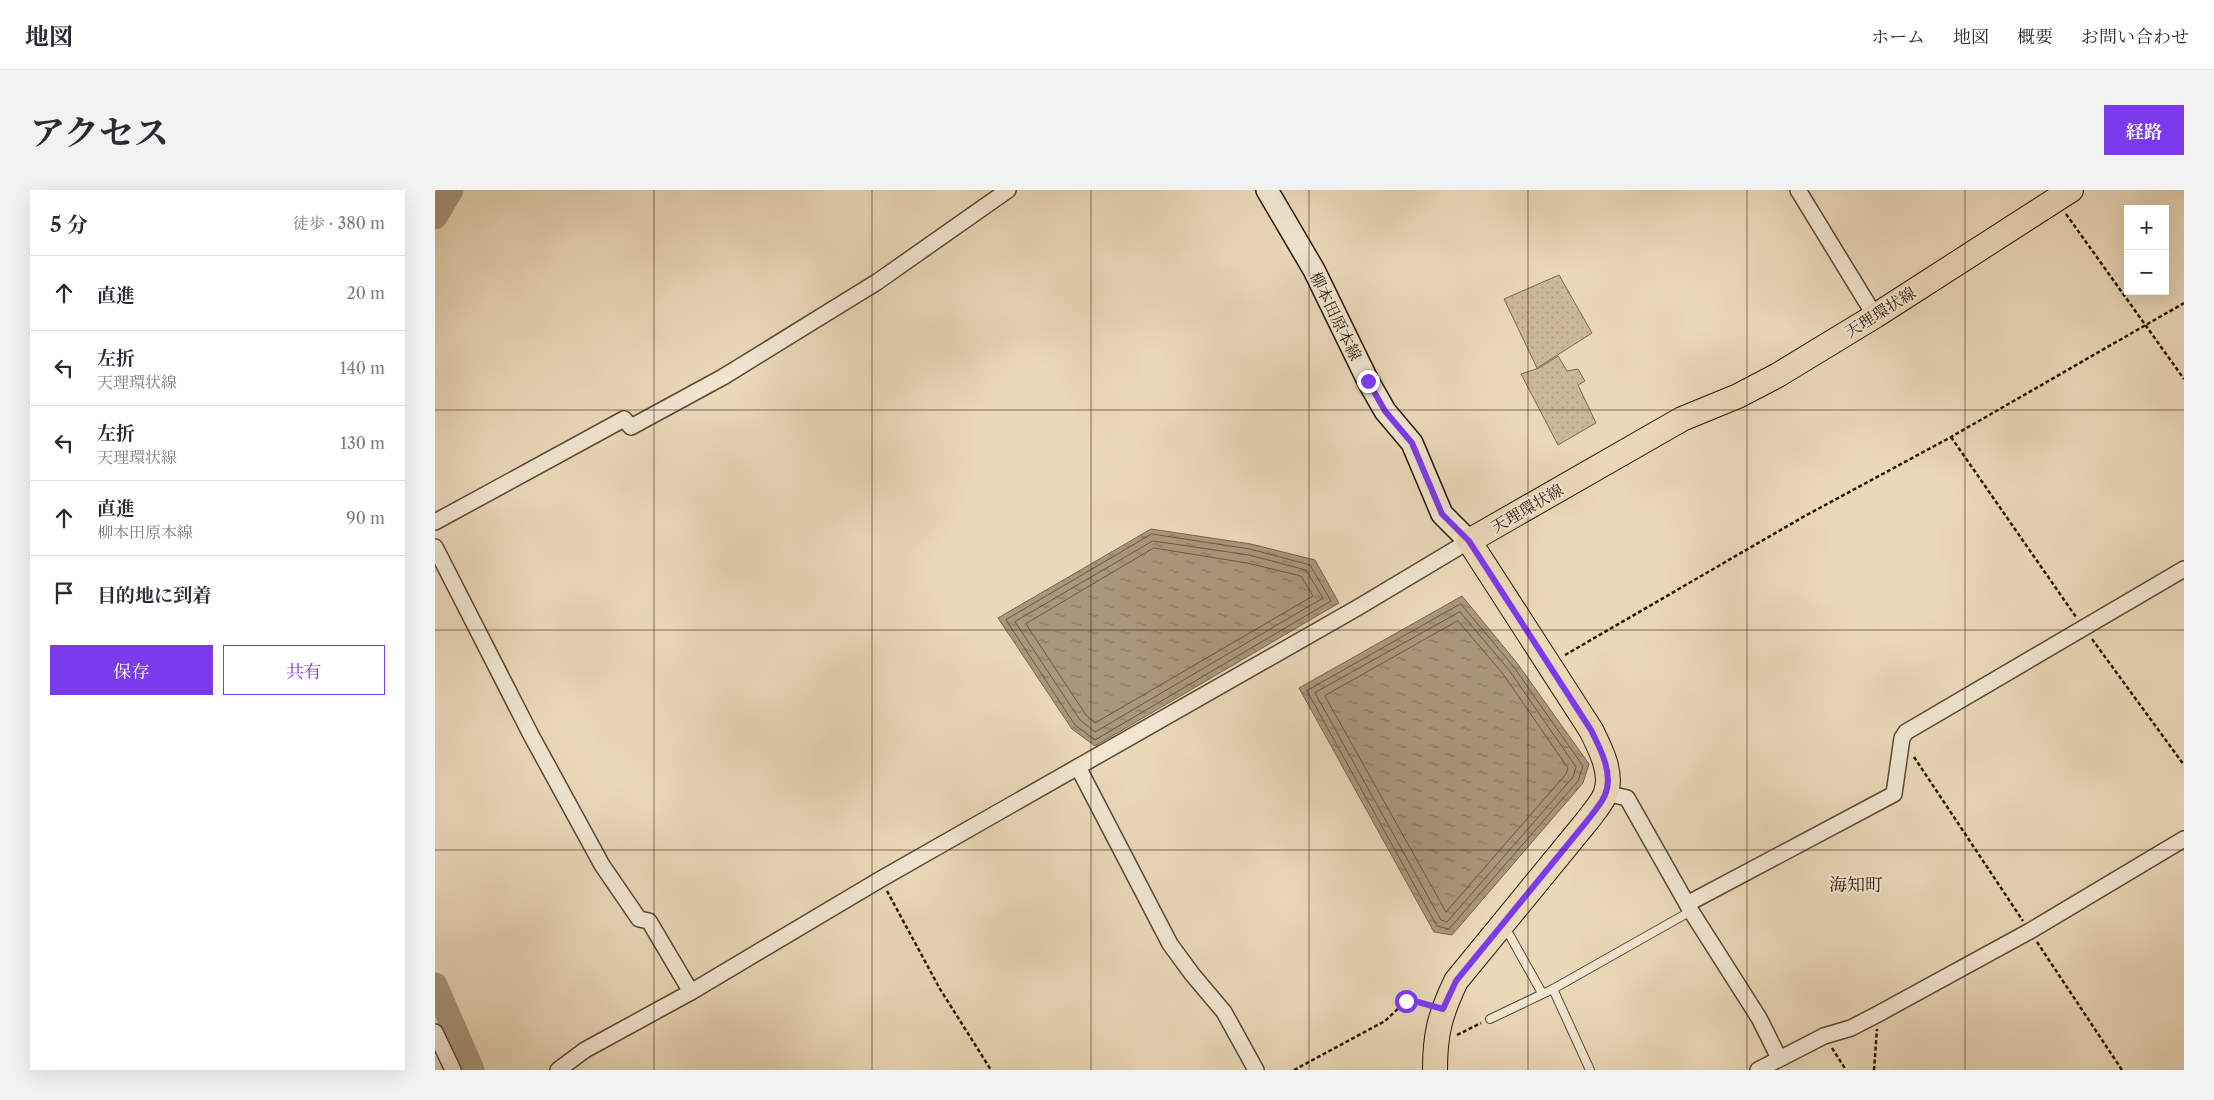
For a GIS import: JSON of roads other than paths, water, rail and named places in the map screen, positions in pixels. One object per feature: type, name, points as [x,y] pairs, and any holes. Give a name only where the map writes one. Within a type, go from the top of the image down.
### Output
[{"type":"main road","name":"柳本田原本線","points":[[1267,190],[1314,270],[1385,411],[1412,443],[1442,514],[1469,541]]},
{"type":"main road","name":"天理環状線","points":[[1469,541],[1682,419],[1738,396],[1778,375],[1875,316],[2063,194]]},
{"type":"main road","points":[[1436,1062],[1437,1028],[1443,1009],[1456,981],[1587,821],[1606,793],[1607,773],[1603,755],[1591,730],[1469,541]]},
{"type":"street","points":[[435,522],[624,419],[631,427],[723,377],[877,282],[1008,190]]},
{"type":"street","points":[[1798,190],[1875,316]]},
{"type":"street","points":[[558,1070],[585,1050],[691,992],[881,879],[1357,608],[1469,541]]},
{"type":"street","points":[[435,547],[531,736],[602,865],[639,918],[649,921],[691,992]]},
{"type":"street","points":[[1689,908],[1894,794],[1901,738],[1906,732],[2184,569]]},
{"type":"street","points":[[1078,767],[1169,944],[1224,1012],[1256,1070]]},
{"type":"street","points":[[1606,793],[1627,798],[1689,908],[1759,1018],[1779,1058]]},
{"type":"street","points":[[1758,1070],[1824,1036],[1851,1028],[1878,1014],[2030,931],[2184,839]]},
{"type":"street","points":[[435,1032],[453,1070]]},
{"type":"lane","points":[[1490,1019],[1553,989],[1689,908]]},
{"type":"lane","points":[[1503,924],[1542,993]]},
{"type":"lane","points":[[1553,989],[1590,1070]]},
{"type":"water","points":[[1151,529],[1251,544],[1315,560],[1339,603],[1095,746],[1072,729],[998,618]]},
{"type":"water","points":[[1462,596],[1517,663],[1589,764],[1583,783],[1452,935],[1434,932],[1299,688]]},
{"type":"waterway","points":[[435,217],[451,190]]},
{"type":"waterway","points":[[435,985],[472,1070]]},
{"type":"district","name":"海知町","points":[[1856,885]]}]
